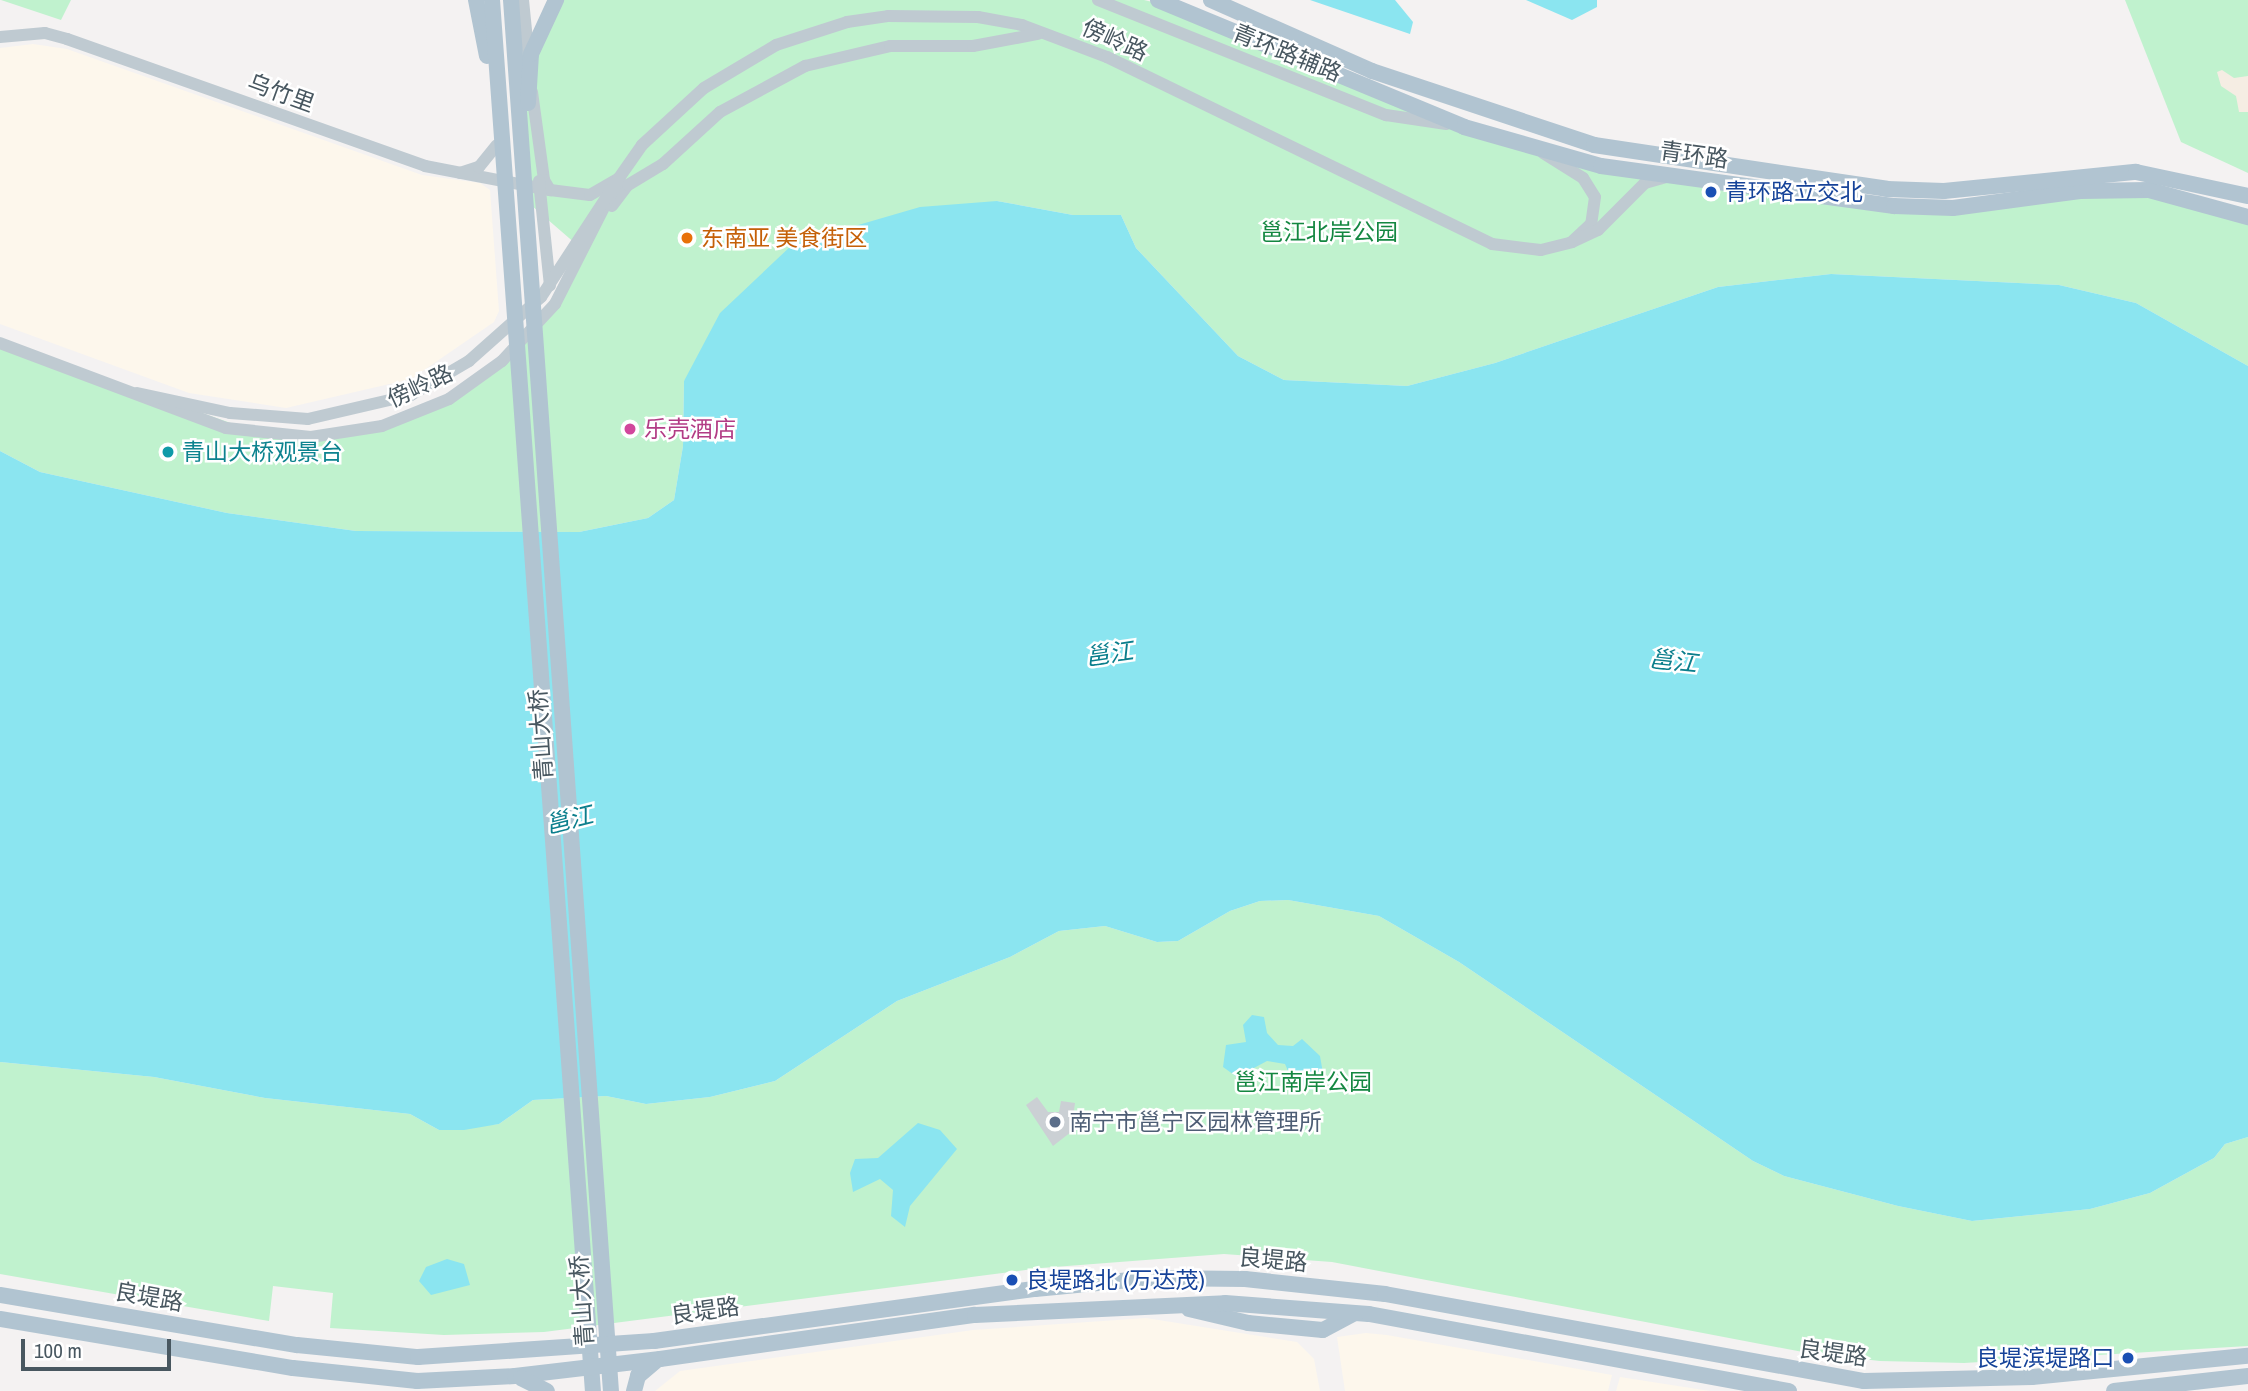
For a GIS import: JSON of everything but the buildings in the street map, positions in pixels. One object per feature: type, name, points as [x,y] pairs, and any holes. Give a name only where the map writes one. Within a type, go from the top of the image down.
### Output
[{"type":"main road","points":[[476,0],[504,161]]},
{"type":"main road","points":[[492,0],[504,161]]},
{"type":"main road","points":[[511,0],[524,200]]},
{"type":"main road","points":[[524,200],[531,54],[556,0]]},
{"type":"main road","points":[[1144,0],[1174,7]]},
{"type":"main road","name":"青环路","points":[[1158,0],[1464,127],[1543,153],[1674,176],[1920,208],[2080,191],[2149,190],[2248,217]]},
{"type":"main road","name":"青环路","points":[[1211,0],[1371,71],[1605,147],[1887,189],[1944,191],[2136,172],[2248,196]]},
{"type":"main road","name":"青山大桥","points":[[504,161],[593,1391]]},
{"type":"main road","name":"青山大桥","points":[[524,200],[611,1391]]},
{"type":"main road","name":"良堤路","points":[[0,1295],[297,1345],[418,1357],[514,1353],[728,1330],[1090,1282],[1245,1279],[1385,1294],[1864,1381],[2032,1377],[2248,1356]]},
{"type":"main road","name":"良堤路","points":[[0,1319],[293,1368],[417,1381],[515,1376],[660,1359],[975,1315],[1166,1304],[1354,1313],[1789,1391]]},
{"type":"main road","points":[[728,1330],[732,1350]]},
{"type":"main road","points":[[634,1391],[638,1376],[660,1359]]},
{"type":"main road","points":[[515,1376],[547,1391]]},
{"type":"main road","points":[[2114,1391],[2248,1376]]},
{"type":"street","points":[[486,0],[511,328]]},
{"type":"street","points":[[523,0],[537,153],[545,188],[550,285]]},
{"type":"street","name":"青环路辅路","points":[[1098,0],[1385,115],[1464,127]]},
{"type":"street","name":"傍岭路","points":[[137,393],[272,418],[342,414],[439,381],[511,328],[550,285],[642,145],[704,88],[807,32],[888,16],[934,14],[1000,21],[1048,34],[1107,57],[1492,244],[1541,250],[1572,242],[1598,230],[1645,183],[1674,176]]},
{"type":"street","name":"乌竹里","points":[[0,37],[45,33],[67,39],[454,174],[590,195],[619,178]]},
{"type":"street","points":[[584,251],[628,185],[663,164],[720,112],[780,76],[860,50],[916,44],[973,46],[1017,35],[1048,34]]},
{"type":"street","points":[[454,174],[479,166],[497,145]]},
{"type":"street","points":[[1543,153],[1583,178],[1595,197],[1591,224],[1572,242]]},
{"type":"street","name":"傍岭路","points":[[0,343],[226,428],[271,437],[311,437],[382,426],[449,399],[502,361],[555,304],[619,178]]},
{"type":"shaded area","points":[[33,44],[67,49],[422,175],[480,183],[490,190],[499,311],[494,322],[411,379],[286,408],[189,393],[0,324],[0,48]]},
{"type":"shaded area","points":[[1146,1318],[1297,1342],[1314,1359],[1320,1391],[655,1391],[680,1371],[973,1330]]},
{"type":"shaded area","points":[[1366,1333],[1612,1375],[1608,1391],[1345,1391],[1337,1337]]},
{"type":"shaded area","points":[[1620,1377],[1710,1391],[1616,1391]]},
{"type":"green space","points":[[1,0],[71,0],[61,20]]},
{"type":"green space","name":"邕江北岸公园","points":[[556,0],[1144,0],[1174,7],[1543,153],[1894,206],[2111,189],[2248,217],[2248,366],[2136,303],[2059,285],[1831,274],[1718,287],[1495,363],[1407,386],[1284,380],[1238,356],[1136,248],[1121,215],[1073,215],[997,201],[684,381],[683,446],[674,500],[648,518],[579,532],[356,531],[227,513],[40,472],[0,451],[0,343],[271,437],[382,426],[481,378],[555,304],[584,251],[524,199],[528,84]]},
{"type":"green space","points":[[2125,0],[2248,0],[2248,173],[2181,142]]},
{"type":"green space","name":"邕江南岸公园","points":[[1288,900],[1379,916],[1459,962],[1753,1161],[1784,1176],[1898,1206],[1972,1221],[2090,1209],[2150,1193],[2214,1158],[2225,1144],[2248,1137],[2248,1346],[1964,1363],[1880,1361],[1808,1353],[1332,1262],[1224,1254],[1041,1268],[544,1332],[444,1335],[330,1328],[333,1293],[273,1286],[269,1321],[0,1274],[0,1062],[154,1077],[265,1098],[410,1114],[439,1130],[499,1124],[533,1100],[606,1096],[646,1104],[710,1097],[775,1081],[897,1001],[1010,957],[1059,931],[1105,926],[1157,942],[1178,941],[1230,911],[1260,901]]},
{"type":"sand","points":[[2222,70],[2234,78],[2248,76],[2248,112],[2239,112],[2236,96],[2221,86],[2217,72]]},
{"type":"water","points":[[1310,0],[1395,0],[1413,22],[1410,34]]},
{"type":"water","points":[[1526,0],[1597,0],[1597,7],[1572,20]]},
{"type":"water","name":"邕江","points":[[997,201],[1073,215],[1121,215],[1136,248],[1238,356],[1284,380],[1407,386],[1495,363],[1718,287],[1831,274],[2059,285],[2136,303],[2248,366],[2248,1137],[2225,1144],[2214,1158],[2150,1193],[2090,1209],[1972,1221],[1898,1206],[1784,1176],[1753,1161],[1459,962],[1379,916],[1288,900],[1260,901],[1230,911],[1178,941],[1157,942],[1105,926],[1059,931],[1010,957],[897,1001],[775,1081],[710,1097],[646,1104],[606,1096],[533,1100],[499,1124],[464,1130],[439,1130],[410,1114],[265,1098],[154,1077],[0,1062],[0,451],[40,472],[227,513],[356,531],[579,532],[648,518],[674,500],[683,446],[684,381],[720,313],[793,244],[920,207]]},
{"type":"water","points":[[1252,1015],[1264,1017],[1267,1033],[1278,1045],[1293,1046],[1302,1039],[1320,1056],[1324,1079],[1312,1090],[1295,1087],[1285,1064],[1267,1061],[1237,1077],[1223,1067],[1226,1045],[1246,1042],[1243,1025]]},
{"type":"water","points":[[918,1123],[940,1130],[957,1149],[910,1206],[905,1227],[891,1216],[893,1190],[880,1179],[853,1192],[850,1173],[855,1159],[878,1158]]},
{"type":"water","points":[[447,1259],[464,1264],[470,1285],[431,1295],[419,1281],[426,1267]]},
{"type":"place","name":"青环路立交北","points":[[1711,192]]},
{"type":"place","name":"东南亚 美食街区","points":[[687,238]]},
{"type":"place","name":"乐壳酒店","points":[[630,429]]},
{"type":"place","name":"青山大桥观景台","points":[[168,452]]},
{"type":"place","name":"南宁市邕宁区园林管理所","points":[[1055,1122]]},
{"type":"place","name":"良堤路北 (万达茂)","points":[[1012,1280]]},
{"type":"place","name":"良堤滨堤路口","points":[[2128,1358]]}]
